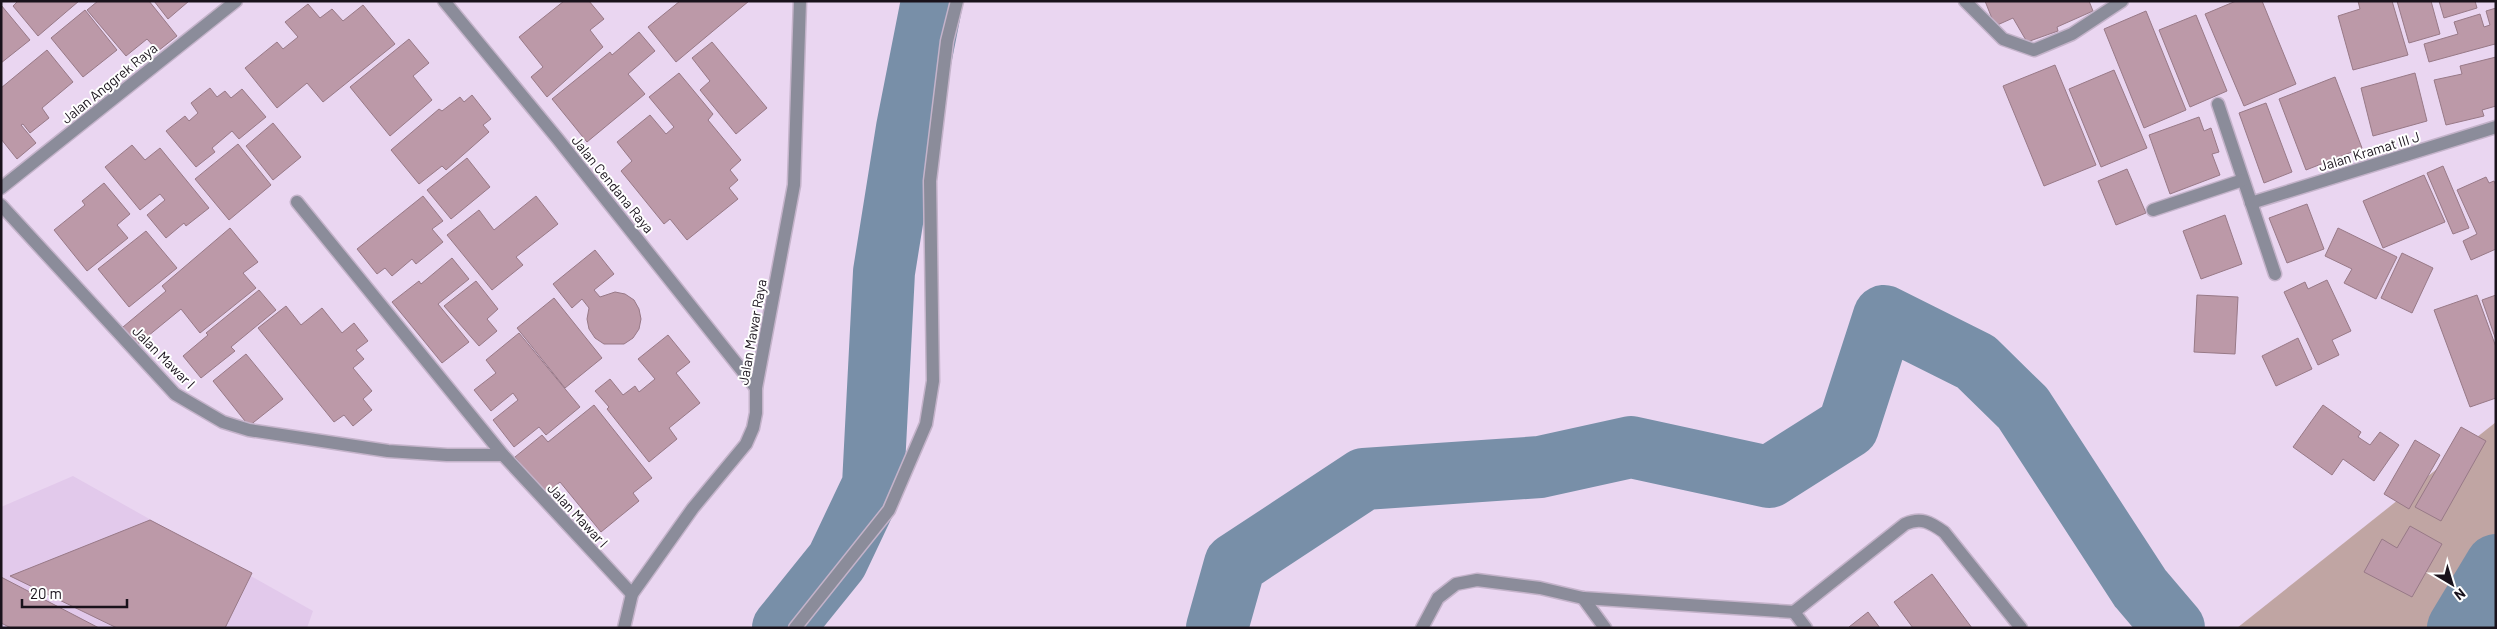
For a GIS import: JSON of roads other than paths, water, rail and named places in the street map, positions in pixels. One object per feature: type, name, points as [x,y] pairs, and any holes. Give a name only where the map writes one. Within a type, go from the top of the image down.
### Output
[{"type":"street","name":"Jalan Anggrek Raya","points":[[1,188],[236,1]]},
{"type":"street","name":"Jalan Cendana Raya","points":[[444,1],[557,138],[756,388]]},
{"type":"street","name":"Jalan Mawar Raya","points":[[624,628],[632,594],[693,508],[746,444],[756,412],[756,388],[794,185],[800,1]]},
{"type":"street","points":[[795,628],[889,510],[926,424],[933,381],[930,181],[947,41],[957,1]]},
{"type":"street","points":[[1965,1],[2004,38],[2034,50],[2072,34],[2121,1]]},
{"type":"street","points":[[2218,104],[2275,274]]},
{"type":"street","name":"Jalan Kramat III J","points":[[2251,203],[2496,127]]},
{"type":"street","points":[[2154,210],[2243,180]]},
{"type":"street","name":"Jalan Mawar I","points":[[297,202],[504,455],[632,594]]},
{"type":"street","name":"Jalan Mawar I","points":[[1,206],[176,394],[224,422],[249,430],[388,451],[447,455],[504,455]]},
{"type":"street","points":[[1422,628],[1438,598],[1456,584],[1477,580],[1540,588],[1582,598],[1794,612],[1905,524],[1916,519],[1931,523],[1944,532],[2022,628]]},
{"type":"street","points":[[1582,598],[1605,628]]},
{"type":"street","points":[[1794,612],[1806,628]]},
{"type":"waterway","points":[[783,628],[837,561],[873,485],[884,272],[907,128],[932,1]]},
{"type":"waterway","points":[[1217,628],[1235,564],[1364,479],[1540,467],[1631,447],[1769,477],[1848,427],[1884,316],[1976,362],[2023,408],[2140,588],[2174,628]]},
{"type":"waterway","points":[[2458,628],[2496,565]]}]
